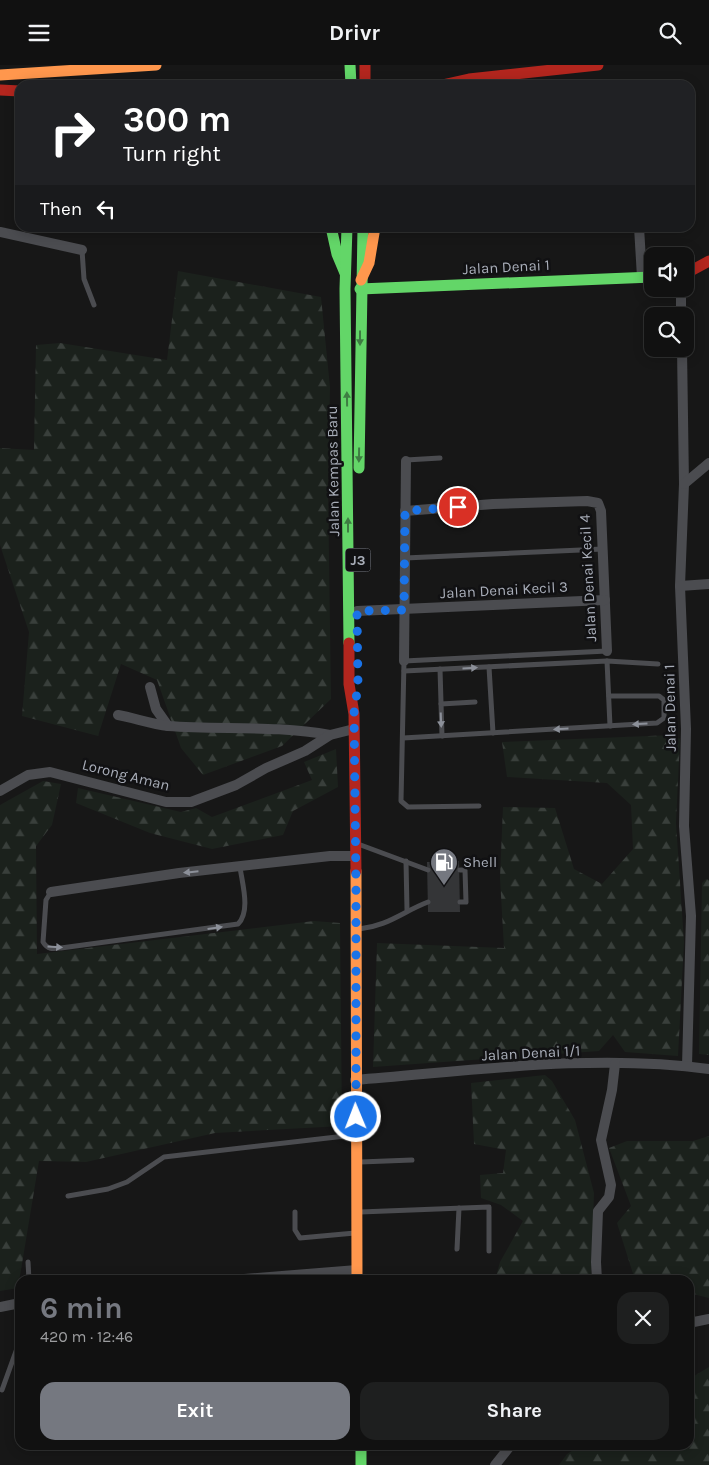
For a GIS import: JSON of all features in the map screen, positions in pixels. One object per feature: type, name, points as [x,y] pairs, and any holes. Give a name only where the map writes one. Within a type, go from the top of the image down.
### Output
[{"type":"main road","points":[[0,75],[156,65]]},
{"type":"main road","points":[[350,65],[351,80]]},
{"type":"main road","points":[[365,65],[366,80]]},
{"type":"main road","points":[[464,80],[598,65]]},
{"type":"main road","points":[[0,90],[15,91]]},
{"type":"main road","points":[[332,232],[337,255],[345,273]]},
{"type":"main road","name":"Jalan Kempas Baru","points":[[347,232],[345,273],[349,684],[354,713]]},
{"type":"main road","name":"Jalan Kempas Baru","points":[[357,1275],[354,713],[358,685],[357,611],[363,232]]},
{"type":"main road","points":[[361,285],[369,263],[374,232]]},
{"type":"main road","points":[[694,269],[709,261]]},
{"type":"main road","name":"Jalan Denai 1","points":[[361,285],[644,277]]},
{"type":"main road","points":[[361,1450],[361,1465]]},
{"type":"street","points":[[0,232],[82,250]]},
{"type":"street","points":[[640,232],[644,258]]},
{"type":"street","name":"Jalan Denai 1","points":[[682,357],[684,484],[680,586],[686,720],[684,826],[691,916],[687,1066]]},
{"type":"street","points":[[404,666],[406,461]]},
{"type":"street","points":[[684,484],[709,463]]},
{"type":"street","name":"Jalan Denai Kecil 4","points":[[405,511],[503,504],[587,501],[598,503],[601,511],[607,656]]},
{"type":"street","points":[[680,586],[709,583]]},
{"type":"street","name":"Jalan Denai Kecil 3","points":[[357,611],[605,600]]},
{"type":"street","points":[[150,687],[156,709],[168,726]]},
{"type":"street","points":[[118,715],[168,726],[243,730],[299,729],[330,735]]},
{"type":"street","name":"Lorong Aman","points":[[1,788],[28,775],[50,772],[166,802],[191,802],[236,785],[266,768],[306,751],[330,735],[354,729]]},
{"type":"street","points":[[51,892],[179,873],[330,856],[356,856]]},
{"type":"street","points":[[597,1275],[598,1211],[609,1197],[611,1185],[601,1140],[611,1097],[615,1063]]},
{"type":"street","name":"Jalan Denai 1/1","points":[[355,1080],[528,1067],[615,1063],[687,1066],[709,1069]]},
{"type":"street","points":[[0,1307],[15,1304]]},
{"type":"street","points":[[694,1322],[709,1319]]},
{"type":"street","points":[[495,1465],[507,1450]]},
{"type":"lane","points":[[82,250],[84,279],[94,305]]},
{"type":"lane","points":[[406,461],[440,457]]},
{"type":"lane","points":[[405,558],[603,549]]},
{"type":"lane","points":[[404,666],[440,669],[489,667],[607,656]]},
{"type":"lane","points":[[607,656],[610,726]]},
{"type":"lane","points":[[404,666],[607,656],[658,664]]},
{"type":"lane","points":[[404,666],[404,738],[401,801],[403,805],[408,807],[479,806]]},
{"type":"lane","points":[[489,667],[493,733]]},
{"type":"lane","points":[[440,669],[442,736]]},
{"type":"lane","points":[[404,738],[660,722],[664,717],[662,697],[656,695],[609,696]]},
{"type":"lane","points":[[441,704],[474,701]]},
{"type":"lane","points":[[356,843],[428,870]]},
{"type":"lane","points":[[406,861],[407,910]]},
{"type":"lane","points":[[51,892],[46,900],[43,942],[46,947],[52,949],[238,923],[244,916],[240,867]]},
{"type":"lane","points":[[460,870],[466,870],[466,902],[460,902]]},
{"type":"lane","points":[[356,929],[377,927],[392,921],[407,910],[428,903]]},
{"type":"lane","points":[[68,1197],[127,1182],[164,1157],[356,1135]]},
{"type":"lane","points":[[357,1162],[412,1160]]},
{"type":"lane","points":[[357,1213],[489,1207],[488,1251]]},
{"type":"lane","points":[[457,1249],[459,1208]]},
{"type":"lane","points":[[295,1212],[295,1230],[300,1238],[358,1233]]},
{"type":"lane","points":[[28,1261],[29,1275]]},
{"type":"lane","points":[[2,1390],[15,1354]]},
{"type":"green space","points":[[178,271],[321,297],[330,387],[328,488],[331,699],[282,746],[203,775],[181,748],[157,680],[121,664],[98,736],[22,716],[29,632],[0,545],[0,448],[34,450],[36,345],[60,343],[167,360]]},
{"type":"green space","points":[[673,735],[680,739],[676,823],[684,942],[678,1056],[625,1052],[613,1035],[599,1051],[373,1067],[377,943],[504,948],[500,878],[503,807],[555,808],[574,869],[602,884],[633,849],[631,805],[607,783],[507,777],[502,742]]},
{"type":"green space","points":[[336,749],[338,787],[293,811],[283,835],[212,849],[150,833],[76,803],[78,788],[181,812],[196,808],[212,817],[312,780],[304,762]]},
{"type":"green space","points":[[43,781],[61,784],[52,825],[36,846],[37,954],[314,921],[340,923],[342,1126],[215,1133],[86,1162],[39,1161],[20,1275],[15,1275],[15,1288],[0,1291],[0,805]]},
{"type":"green space","points":[[706,879],[709,880],[709,1055],[699,1054],[702,883]]},
{"type":"green space","points":[[545,1075],[552,1081],[575,1120],[594,1193],[591,1275],[496,1275],[500,1262],[523,1221],[501,1205],[481,1198],[480,1175],[503,1173],[506,1150],[474,1144],[471,1083]]},
{"type":"green space","points":[[709,1136],[709,1298],[694,1294],[694,1275],[633,1275],[617,1223],[631,1206],[609,1148],[627,1141],[693,1141]]},
{"type":"green space","points":[[709,1367],[709,1465],[559,1465],[567,1454],[573,1450],[694,1450],[694,1376]]},
{"type":"building","name":"Shell","points":[[459,861],[460,912],[428,912],[427,862]]},
{"type":"traffic: fast","points":[[350,65],[351,80]]},
{"type":"traffic: fast","points":[[332,232],[337,254],[345,273]]},
{"type":"traffic: fast","points":[[347,232],[345,289],[349,643]]},
{"type":"traffic: fast","points":[[359,468],[363,232]]},
{"type":"traffic: fast","points":[[360,289],[644,277]]},
{"type":"traffic: fast","points":[[361,1450],[361,1465]]},
{"type":"traffic: slow","points":[[0,75],[156,65]]},
{"type":"traffic: slow","points":[[361,280],[369,263],[374,232]]},
{"type":"traffic: slow","points":[[356,871],[357,1275]]},
{"type":"traffic: jam","points":[[365,65],[365,80]]},
{"type":"traffic: jam","points":[[464,80],[598,65]]},
{"type":"traffic: jam","points":[[0,90],[15,91]]},
{"type":"traffic: jam","points":[[694,269],[709,261]]},
{"type":"traffic: jam","points":[[349,643],[349,684],[354,714],[356,871]]},
{"type":"place","name":"Shell","points":[[444,886]]},
{"type":"route","points":[[356,1117],[354,713],[358,685],[357,611],[404,610],[405,511],[458,507]]}]
